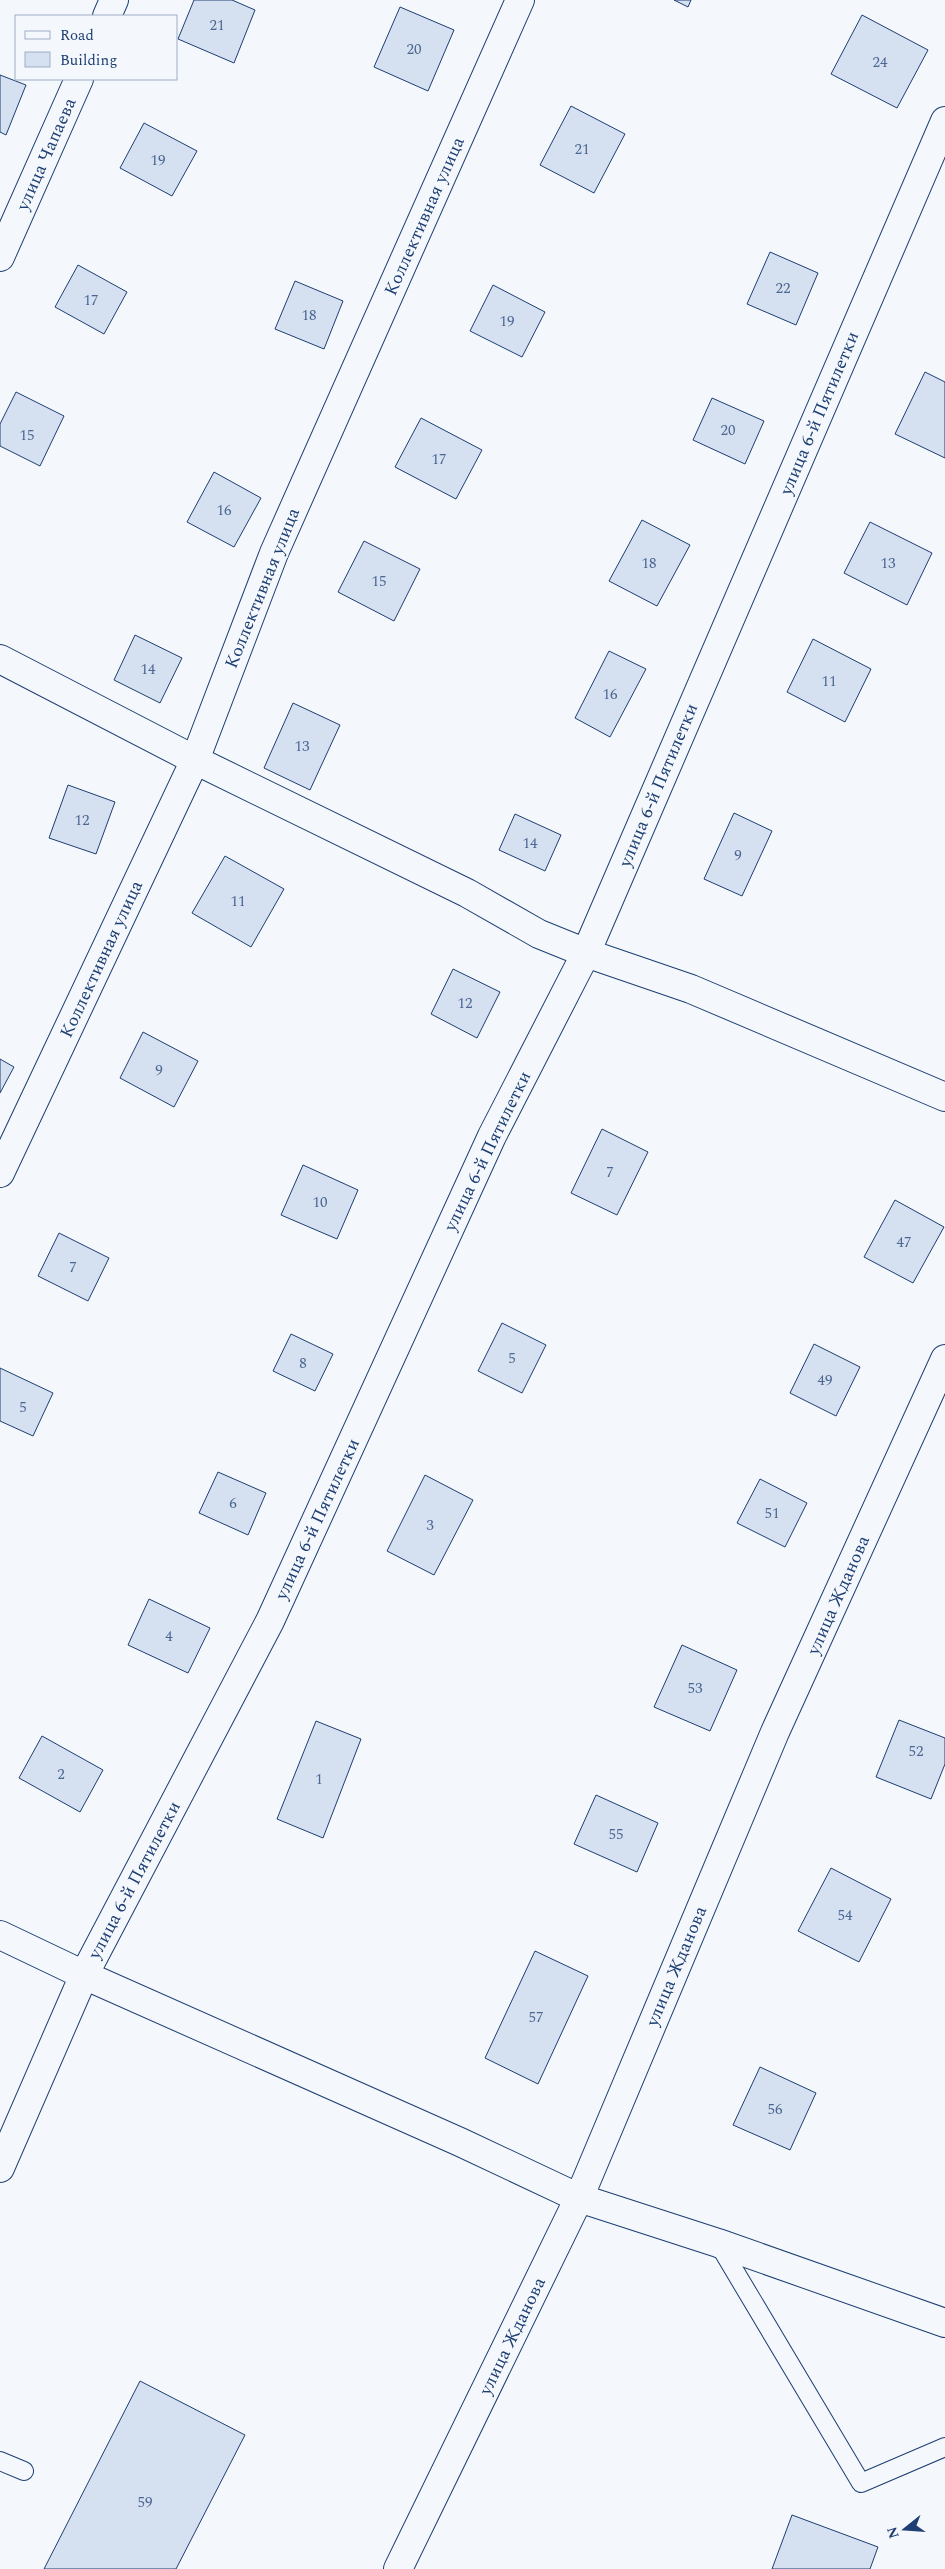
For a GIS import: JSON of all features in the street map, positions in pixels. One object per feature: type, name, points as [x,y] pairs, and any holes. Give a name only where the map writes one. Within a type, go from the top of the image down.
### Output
[{"type":"street","points":[[107,15],[114,0]]},
{"type":"street","name":"Коллективная улица","points":[[0,1173],[195,760],[274,553],[520,0]]},
{"type":"street","name":"улица Чапаева","points":[[0,257],[79,80]]},
{"type":"street","name":"улица 6-й Пятилетки","points":[[0,2168],[84,1975],[270,1621],[492,1136],[586,953],[945,121]]},
{"type":"street","points":[[0,659],[195,760],[467,893],[539,934],[586,953],[691,989],[945,1097]]},
{"type":"street","name":"улица Жданова","points":[[398,2569],[579,2198],[775,1732],[945,1359]]},
{"type":"street","points":[[0,1934],[84,1975],[460,2142],[579,2198],[718,2243],[945,2323]]},
{"type":"lane","points":[[718,2243],[861,2483],[945,2447]]},
{"type":"lane","points":[[0,2461],[24,2471]]},
{"type":"building","points":[[194,0],[232,0],[255,10],[234,63],[178,39]]},
{"type":"building","points":[[674,0],[691,0],[688,7]]},
{"type":"building","points":[[400,7],[454,30],[428,91],[374,67]]},
{"type":"building","points":[[862,15],[928,50],[897,108],[831,74]]},
{"type":"building","points":[[0,75],[26,85],[6,135],[0,132]]},
{"type":"building","points":[[571,106],[625,134],[594,193],[540,165]]},
{"type":"building","points":[[144,123],[197,151],[172,196],[120,168]]},
{"type":"building","points":[[770,252],[818,273],[796,325],[747,304]]},
{"type":"building","points":[[78,265],[127,292],[104,334],[55,307]]},
{"type":"building","points":[[295,281],[343,301],[324,349],[275,329]]},
{"type":"building","points":[[493,285],[545,312],[522,357],[470,331]]},
{"type":"building","points":[[925,372],[945,382],[945,458],[895,434]]},
{"type":"building","points":[[16,392],[64,416],[40,466],[0,446],[0,424]]},
{"type":"building","points":[[712,398],[764,421],[745,464],[693,440]]},
{"type":"building","points":[[421,418],[482,450],[456,499],[395,467]]},
{"type":"building","points":[[214,472],[261,498],[234,547],[187,522]]},
{"type":"building","points":[[642,520],[690,545],[657,606],[609,581]]},
{"type":"building","points":[[870,522],[932,553],[907,605],[844,573]]},
{"type":"building","points":[[364,541],[420,569],[394,621],[338,592]]},
{"type":"building","points":[[135,635],[182,658],[160,703],[114,680]]},
{"type":"building","points":[[813,639],[871,669],[845,722],[787,692]]},
{"type":"building","points":[[609,651],[646,669],[610,737],[575,718]]},
{"type":"building","points":[[293,703],[340,725],[310,790],[264,768]]},
{"type":"building","points":[[68,785],[115,802],[96,854],[49,838]]},
{"type":"building","points":[[734,813],[772,831],[742,896],[704,879]]},
{"type":"building","points":[[515,814],[561,835],[545,871],[499,850]]},
{"type":"building","points":[[225,856],[284,889],[251,947],[192,913]]},
{"type":"building","points":[[453,969],[500,992],[477,1038],[431,1014]]},
{"type":"building","points":[[143,1032],[198,1061],[174,1107],[120,1078]]},
{"type":"building","points":[[0,1059],[14,1067],[0,1093]]},
{"type":"building","points":[[602,1129],[648,1152],[617,1215],[571,1193]]},
{"type":"building","points":[[303,1165],[358,1190],[337,1239],[281,1215]]},
{"type":"building","points":[[895,1200],[944,1227],[913,1283],[864,1257]]},
{"type":"building","points":[[59,1233],[109,1258],[88,1301],[38,1276]]},
{"type":"building","points":[[502,1323],[546,1345],[522,1393],[478,1371]]},
{"type":"building","points":[[291,1334],[333,1354],[315,1391],[273,1371]]},
{"type":"building","points":[[814,1344],[860,1367],[836,1416],[790,1393]]},
{"type":"building","points":[[0,1368],[53,1393],[33,1436],[0,1421]]},
{"type":"building","points":[[218,1472],[266,1493],[248,1535],[199,1513]]},
{"type":"building","points":[[425,1475],[473,1500],[434,1575],[387,1551]]},
{"type":"building","points":[[760,1479],[807,1503],[785,1547],[737,1523]]},
{"type":"building","points":[[149,1599],[210,1628],[188,1673],[128,1645]]},
{"type":"building","points":[[682,1645],[737,1670],[710,1731],[654,1707]]},
{"type":"building","points":[[899,1720],[945,1738],[945,1764],[931,1799],[876,1777]]},
{"type":"building","points":[[316,1721],[361,1739],[323,1838],[277,1819]]},
{"type":"building","points":[[42,1736],[103,1770],[80,1812],[19,1778]]},
{"type":"building","points":[[596,1795],[658,1823],[637,1872],[574,1844]]},
{"type":"building","points":[[831,1868],[891,1899],[859,1962],[798,1931]]},
{"type":"building","points":[[535,1951],[588,1976],[538,2084],[485,2058]]},
{"type":"building","points":[[760,2067],[816,2093],[790,2150],[733,2125]]},
{"type":"building","points":[[140,2381],[245,2435],[176,2569],[44,2569]]},
{"type":"building","points":[[792,2515],[878,2547],[870,2569],[772,2569]]}]
